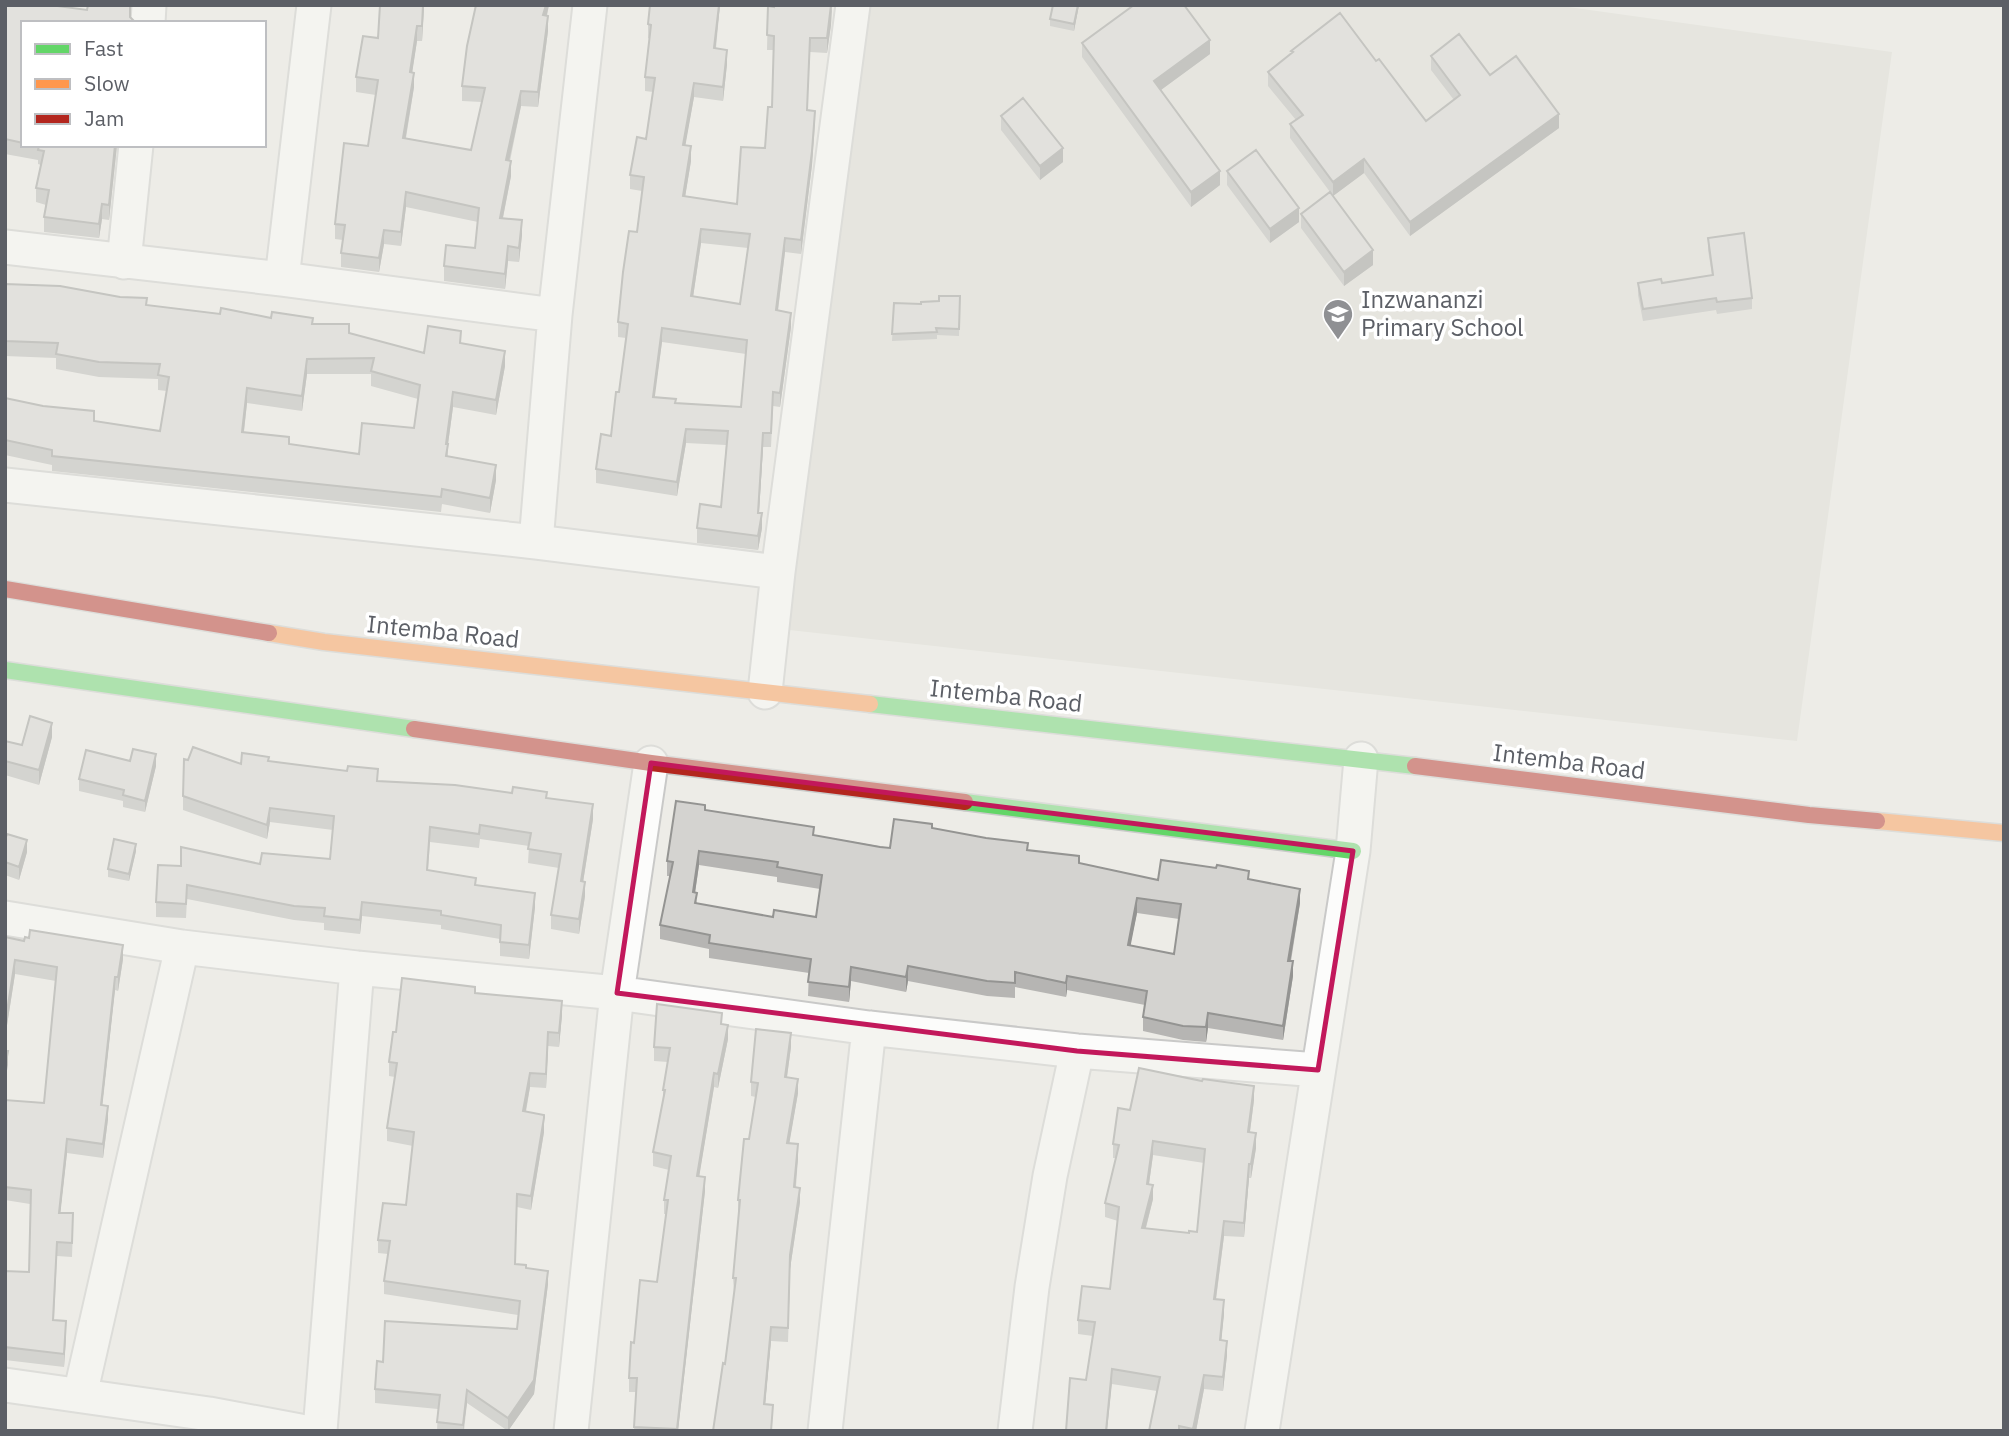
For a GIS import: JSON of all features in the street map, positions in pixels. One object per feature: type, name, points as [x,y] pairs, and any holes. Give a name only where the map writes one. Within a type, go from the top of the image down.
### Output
[{"type":"street","points":[[282,279],[314,5]]},
{"type":"street","points":[[537,542],[555,316],[590,5]]},
{"type":"street","points":[[765,692],[778,572],[853,5]]},
{"type":"street","points":[[124,262],[136,147]]},
{"type":"street","points":[[5,247],[282,279],[555,316]]},
{"type":"street","points":[[5,485],[537,542],[778,572]]},
{"type":"street","name":"Intemba Road","points":[[5,589],[324,642],[1362,759],[1809,815],[2004,834]]},
{"type":"street","points":[[5,670],[651,763],[1353,851]]},
{"type":"street","points":[[1262,1431],[1353,851],[1362,759]]},
{"type":"street","points":[[571,1431],[617,993],[651,763]]},
{"type":"street","points":[[5,918],[182,947],[357,968],[617,993],[869,1028],[1077,1051],[1318,1070]]},
{"type":"street","points":[[80,1395],[182,947]]},
{"type":"street","points":[[320,1431],[357,968]]},
{"type":"street","points":[[825,1431],[869,1028]]},
{"type":"street","points":[[1016,1431],[1040,1238],[1050,1176],[1077,1051]]},
{"type":"street","points":[[5,1385],[300,1431]]},
{"type":"highlighted area","points":[[651,763],[1353,851],[1318,1070],[1077,1051],[617,993]]},
{"type":"shaded area","name":"Inzwananzi Primary School","points":[[864,5],[1554,5],[1892,52],[1797,741],[789,630]]},
{"type":"building","points":[[5,5],[50,5],[87,10],[88,5],[130,5],[130,17],[134,21],[21,21],[21,143],[5,139]]},
{"type":"building","points":[[380,5],[423,5],[422,26],[417,26],[410,72],[414,73],[403,138],[471,150],[485,88],[462,86],[476,5],[546,5],[543,15],[548,16],[538,92],[521,91],[506,160],[511,161],[500,218],[522,220],[519,248],[508,246],[505,274],[444,266],[446,245],[475,248],[479,208],[406,192],[401,232],[384,230],[379,258],[341,253],[345,225],[335,224],[344,143],[368,146],[378,80],[356,77],[363,36],[378,38]]},
{"type":"building","points":[[650,5],[719,5],[714,48],[727,50],[723,87],[694,83],[683,145],[691,146],[683,196],[737,204],[741,147],[765,148],[768,107],[772,107],[774,36],[767,35],[768,6],[831,5],[827,38],[810,38],[807,110],[815,111],[812,151],[801,240],[785,238],[776,310],[791,313],[780,393],[773,392],[771,433],[763,433],[758,513],[762,513],[758,536],[697,528],[700,504],[721,507],[728,431],[686,429],[677,482],[596,469],[601,434],[611,436],[628,324],[618,322],[623,272],[629,231],[637,232],[644,177],[630,175],[637,137],[646,139],[655,78],[645,77],[651,25],[648,24]],"holes":[[[701,229],[750,234],[740,304],[691,296]],[[662,328],[747,340],[741,407],[675,403],[676,399],[653,397]]]},
{"type":"building","points":[[1053,5],[1078,5],[1074,24],[1050,19]]},
{"type":"building","points":[[1134,5],[1184,5],[1210,40],[1154,81],[1220,171],[1191,192],[1082,43]]},
{"type":"building","points":[[1340,13],[1426,121],[1460,95],[1431,56],[1459,34],[1490,75],[1516,56],[1559,114],[1410,222],[1364,159],[1333,182],[1290,124],[1303,115],[1268,72]]},
{"type":"building","points":[[1023,98],[1063,148],[1040,166],[1001,116]]},
{"type":"building","points":[[39,147],[115,147],[109,205],[102,204],[99,224],[44,217],[49,190],[36,188],[44,151],[38,150]]},
{"type":"building","points":[[1256,150],[1299,208],[1270,229],[1227,171]]},
{"type":"building","points":[[1330,192],[1373,250],[1344,272],[1301,214]]},
{"type":"building","points":[[1744,233],[1752,298],[1717,302],[1716,298],[1643,309],[1638,283],[1661,279],[1662,283],[1713,275],[1708,238]]},
{"type":"building","points":[[5,284],[60,286],[120,297],[147,298],[146,305],[220,314],[221,308],[271,318],[272,312],[313,318],[312,324],[349,324],[349,333],[424,353],[428,326],[461,331],[460,343],[505,351],[496,400],[453,392],[446,444],[446,456],[496,465],[490,498],[442,489],[441,497],[52,456],[52,450],[5,440],[5,398],[43,406],[94,411],[94,421],[160,431],[169,377],[158,375],[160,364],[99,362],[56,354],[58,343],[5,341]],"holes":[[[374,358],[371,371],[420,385],[414,428],[362,423],[359,454],[289,444],[289,437],[242,432],[247,388],[302,396],[307,359]]]},
{"type":"building","points":[[939,296],[960,296],[959,329],[936,328],[937,332],[892,334],[894,303],[921,304],[939,301]]},
{"type":"building","points":[[30,716],[52,723],[39,770],[5,761],[5,741],[22,745]]},
{"type":"building","points":[[193,747],[241,764],[242,753],[269,757],[268,761],[347,771],[348,766],[378,769],[377,781],[455,785],[512,793],[513,787],[547,792],[546,798],[593,804],[581,881],[585,882],[579,919],[551,915],[561,854],[528,849],[531,833],[480,825],[479,834],[430,827],[427,870],[476,878],[475,885],[535,893],[529,945],[500,942],[501,925],[441,915],[441,911],[362,902],[360,920],[324,916],[325,908],[294,906],[187,885],[186,904],[156,902],[158,865],[181,866],[181,847],[260,864],[262,853],[330,859],[334,816],[270,808],[267,825],[183,796],[184,759],[188,760]]},
{"type":"building","points":[[133,749],[156,754],[145,801],[123,795],[124,790],[79,779],[86,750],[130,761]]},
{"type":"building","points":[[676,801],[705,805],[705,810],[814,827],[813,835],[880,847],[890,848],[894,819],[932,824],[932,828],[986,838],[1028,843],[1027,850],[1079,856],[1079,863],[1158,880],[1161,860],[1249,871],[1248,879],[1300,889],[1288,961],[1293,961],[1283,1026],[1208,1013],[1206,1027],[1183,1026],[1143,1017],[1147,991],[1067,976],[1066,983],[1015,972],[1015,983],[987,981],[908,966],[906,977],[851,967],[849,987],[808,982],[811,959],[709,943],[710,935],[660,925],[673,862],[667,861]],"holes":[[[699,851],[778,862],[777,867],[822,875],[816,917],[774,910],[773,917],[695,903],[697,893],[693,892]],[[1137,898],[1181,904],[1174,954],[1128,945]]]},
{"type":"building","points":[[7,834],[27,840],[19,867],[5,862]]},
{"type":"building","points":[[114,839],[136,844],[129,874],[108,869]]},
{"type":"building","points":[[30,930],[123,945],[118,977],[115,977],[101,1105],[108,1106],[103,1144],[67,1139],[59,1213],[73,1213],[72,1243],[57,1242],[53,1320],[66,1321],[64,1354],[5,1347],[5,1271],[29,1272],[31,1190],[5,1187],[5,1100],[44,1103],[57,967],[15,960],[5,1024],[5,937],[24,941],[25,937],[29,938]]},
{"type":"building","points":[[402,978],[475,987],[475,993],[562,1001],[559,1033],[548,1032],[546,1074],[530,1073],[523,1111],[544,1115],[544,1118],[531,1196],[517,1194],[515,1264],[548,1271],[534,1380],[508,1418],[467,1390],[463,1425],[437,1422],[440,1395],[375,1389],[377,1361],[383,1362],[385,1321],[517,1329],[520,1301],[384,1281],[390,1241],[378,1240],[383,1203],[406,1205],[414,1132],[387,1128],[397,1063],[389,1062],[393,1032],[396,1032]]},
{"type":"building","points":[[657,1004],[722,1013],[721,1024],[728,1025],[718,1074],[714,1073],[697,1176],[705,1177],[677,1429],[634,1427],[637,1378],[629,1378],[640,1280],[657,1282],[668,1200],[664,1200],[671,1156],[653,1152],[670,1048],[654,1047]]},
{"type":"building","points":[[756,1029],[791,1033],[785,1077],[798,1079],[787,1143],[798,1144],[794,1187],[800,1188],[790,1255],[788,1328],[771,1327],[764,1404],[773,1405],[771,1431],[713,1431],[736,1278],[733,1278],[744,1139],[749,1139],[758,1083],[751,1082]]},
{"type":"building","points":[[1139,1068],[1202,1081],[1254,1086],[1248,1132],[1256,1133],[1249,1164],[1244,1223],[1224,1221],[1214,1299],[1224,1300],[1220,1340],[1227,1341],[1223,1377],[1204,1375],[1193,1429],[1179,1426],[1179,1431],[1149,1431],[1160,1377],[1112,1369],[1106,1431],[1066,1431],[1070,1378],[1086,1380],[1095,1322],[1078,1320],[1082,1286],[1110,1289],[1119,1207],[1105,1203],[1119,1145],[1113,1144],[1118,1108],[1130,1110]],"holes":[[[1153,1141],[1205,1149],[1197,1232],[1142,1228],[1153,1185],[1147,1184]]]},
{"type":"traffic: fast","points":[[5,670],[414,729]]},
{"type":"traffic: fast","points":[[870,704],[1415,766]]},
{"type":"traffic: fast","points":[[965,802],[1353,851]]},
{"type":"traffic: slow","points":[[269,633],[324,642],[870,704]]},
{"type":"traffic: slow","points":[[1877,821],[2004,833]]},
{"type":"traffic: jam","points":[[5,589],[269,633]]},
{"type":"traffic: jam","points":[[414,729],[651,763],[965,802]]},
{"type":"traffic: jam","points":[[1415,766],[1877,821]]},
{"type":"place","name":"Inzwananzi Primary School","points":[[1338,341]]}]
